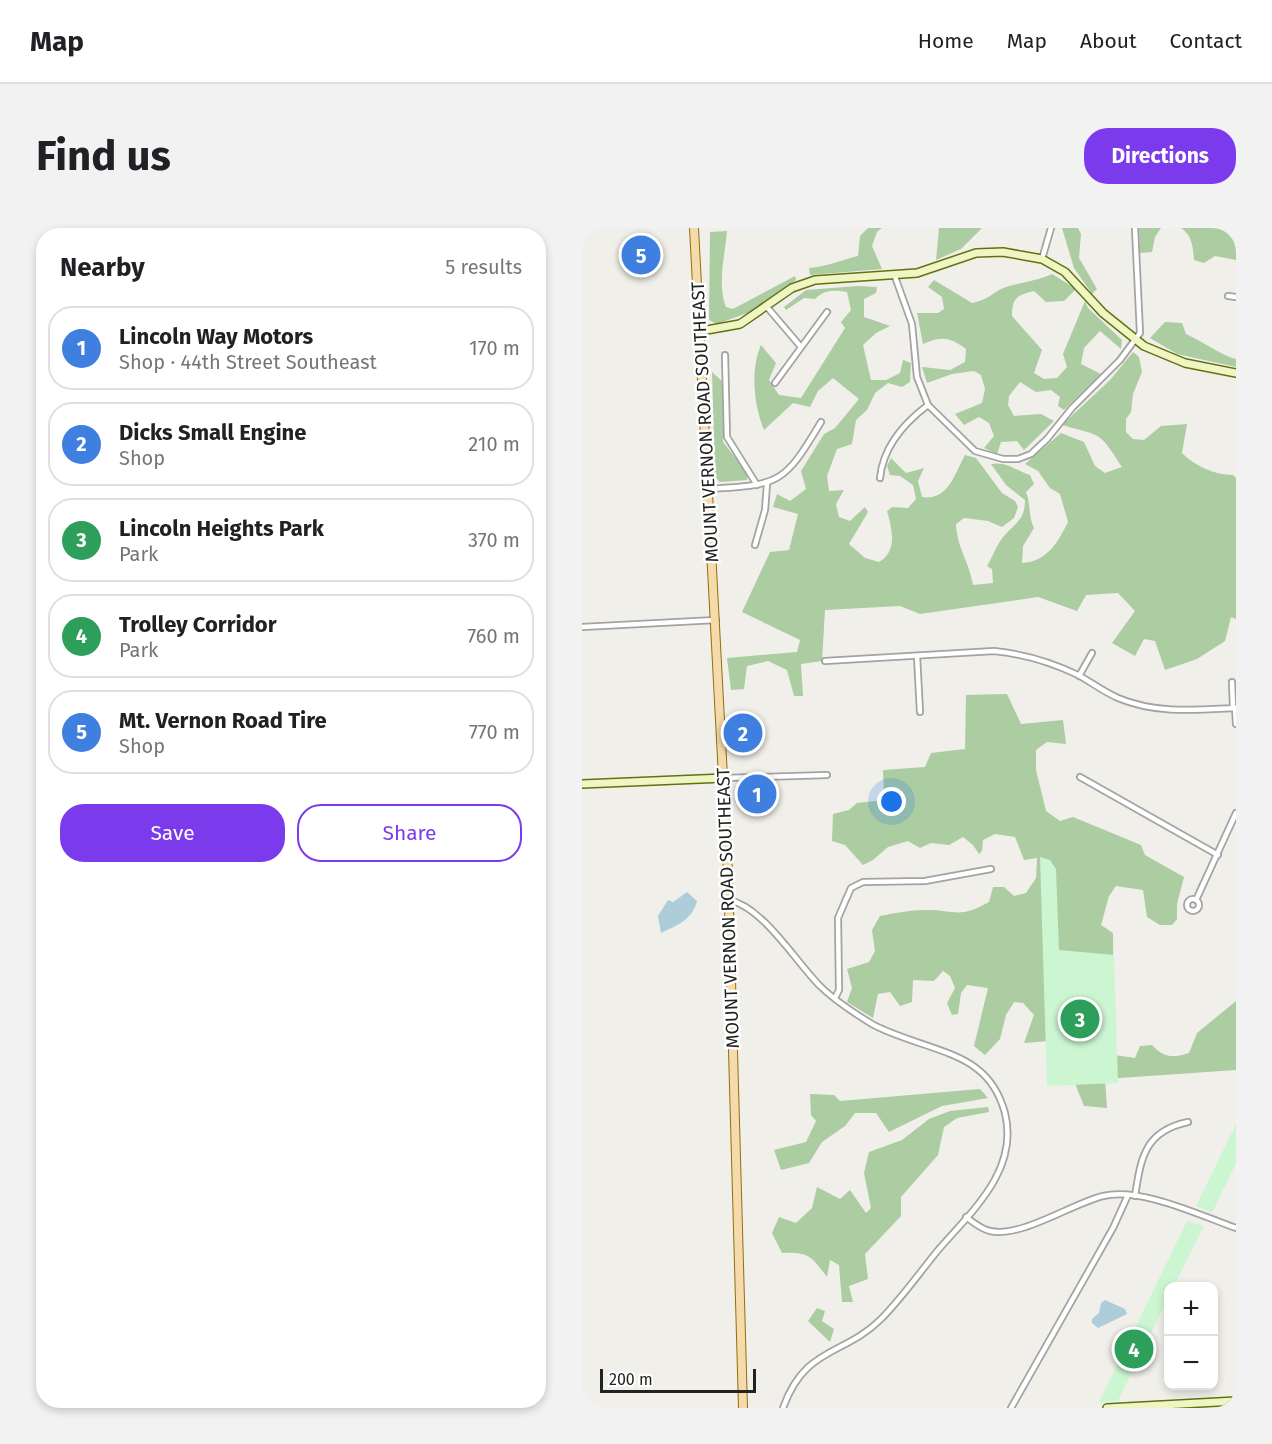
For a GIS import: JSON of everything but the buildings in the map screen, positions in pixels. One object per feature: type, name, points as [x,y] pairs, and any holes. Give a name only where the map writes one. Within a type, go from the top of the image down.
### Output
[{"type":"main road","name":"MOUNT VERNON ROAD SOUTHEAST","points":[[694,228],[724,778],[743,1408]]},
{"type":"main road","points":[[701,331],[740,324],[792,288],[815,280],[930,270],[962,257],[983,253],[1018,253],[1042,259],[1073,279],[1103,313],[1135,340],[1165,356],[1185,363],[1236,373]]},
{"type":"main road","points":[[582,784],[724,778]]},
{"type":"main road","points":[[1107,1408],[1236,1401]]},
{"type":"street","points":[[1042,259],[1051,228]]},
{"type":"street","points":[[894,274],[912,324],[916,377],[928,405],[975,451],[1003,459],[1018,459],[1031,454],[1047,440],[1072,408],[1120,360],[1140,333],[1135,228]]},
{"type":"street","points":[[1228,296],[1236,297]]},
{"type":"street","points":[[767,307],[801,347]]},
{"type":"street","points":[[775,383],[827,312]]},
{"type":"street","points":[[725,355],[727,437],[758,485]]},
{"type":"street","points":[[880,478],[885,457],[892,444],[913,417],[928,405]]},
{"type":"street","points":[[709,489],[767,484],[781,477],[794,464],[821,422]]},
{"type":"street","points":[[755,545],[765,510],[767,484]]},
{"type":"street","points":[[582,627],[716,620]]},
{"type":"street","points":[[825,661],[994,651],[1014,653],[1051,663],[1118,698],[1152,708],[1183,710],[1235,708]]},
{"type":"street","points":[[1079,676],[1092,652]]},
{"type":"street","points":[[917,656],[920,712]]},
{"type":"street","points":[[1232,682],[1236,724]]},
{"type":"street","points":[[724,778],[827,775]]},
{"type":"street","points":[[1080,777],[1218,855]]},
{"type":"street","points":[[1196,900],[1236,813]]},
{"type":"street","points":[[836,998],[839,990],[838,918],[851,888],[863,882],[925,881],[991,870]]},
{"type":"street","points":[[729,900],[751,910],[822,988],[836,998],[883,1030],[968,1063],[986,1077],[995,1089],[1006,1119],[1006,1153],[993,1185],[880,1320],[852,1340],[817,1358],[795,1382],[783,1408]]},
{"type":"street","points":[[1135,1196],[1140,1165],[1146,1148],[1156,1135],[1171,1126],[1188,1122]]},
{"type":"street","points":[[966,1217],[980,1228],[997,1233],[1019,1228],[1106,1196],[1128,1195],[1236,1228]]},
{"type":"street","points":[[1011,1408],[1113,1228],[1128,1195]]},
{"type":"green space","points":[[868,228],[882,228],[877,232],[872,246],[882,269],[810,275],[809,268],[858,256],[860,236]]},
{"type":"green space","points":[[939,228],[982,228],[961,249],[936,260]]},
{"type":"green space","points":[[1062,228],[1078,228],[1081,234],[1079,258],[1097,289],[1092,294],[1074,268]]},
{"type":"green space","points":[[1139,228],[1161,228],[1155,237],[1152,252],[1140,253]]},
{"type":"green space","points":[[1181,228],[1236,228],[1236,260],[1215,256],[1204,263],[1194,260],[1190,238]]},
{"type":"green space","points":[[727,231],[722,280],[726,307],[733,309],[795,276],[796,280],[750,312],[717,324],[709,320],[710,232]]},
{"type":"green space","points":[[1052,274],[1076,289],[1064,301],[1046,302],[1034,291],[1017,298],[1013,305],[1012,316],[1042,350],[1034,373],[1044,379],[1057,378],[1067,367],[1063,354],[1085,301],[1088,308],[1122,340],[1121,349],[1100,331],[1084,348],[1081,364],[1101,374],[1064,410],[1058,406],[1060,397],[1051,390],[1036,392],[1020,382],[1009,396],[1008,405],[1014,416],[1041,414],[1054,421],[1024,450],[1017,441],[1001,442],[997,454],[984,448],[994,436],[989,423],[979,417],[964,425],[955,414],[982,403],[985,389],[981,375],[974,371],[952,374],[927,383],[922,367],[950,370],[965,362],[966,349],[945,339],[923,344],[917,313],[938,313],[944,309],[942,297],[928,287],[934,280],[972,303],[983,300],[1006,287]]},
{"type":"green space","points":[[858,286],[877,287],[876,293],[864,299],[864,317],[890,326],[876,333],[863,345],[871,380],[886,380],[900,373],[903,360],[911,363],[910,382],[902,387],[888,383],[875,393],[867,410],[856,420],[852,444],[837,449],[827,476],[829,491],[844,490],[836,504],[839,517],[850,521],[865,507],[868,512],[849,544],[865,558],[879,562],[889,552],[891,546],[892,532],[887,511],[892,507],[908,508],[916,499],[913,485],[900,476],[890,475],[887,466],[891,458],[906,473],[924,468],[918,481],[922,497],[931,497],[944,491],[949,485],[965,455],[976,458],[1002,493],[1015,501],[1018,507],[1014,518],[1002,527],[988,521],[964,518],[956,524],[973,585],[993,583],[992,569],[987,566],[1002,539],[1022,516],[1025,507],[1025,500],[1006,485],[991,464],[1007,465],[1030,475],[1034,484],[1026,492],[1034,528],[1023,546],[1022,563],[1031,562],[1045,555],[1056,543],[1068,522],[1060,494],[1050,488],[1038,471],[1025,464],[1061,433],[1084,442],[1095,466],[1105,473],[1122,467],[1098,437],[1062,425],[1110,380],[1133,352],[1139,357],[1142,372],[1133,394],[1131,412],[1126,419],[1126,432],[1133,439],[1144,440],[1161,426],[1187,424],[1182,453],[1206,469],[1233,475],[1236,478],[1236,619],[1231,617],[1225,641],[1197,659],[1165,670],[1155,641],[1144,639],[1135,656],[1112,643],[1135,611],[1118,593],[1086,595],[1077,611],[1038,597],[920,614],[900,606],[825,610],[822,661],[801,664],[803,696],[794,696],[787,670],[768,661],[747,666],[744,689],[731,690],[727,658],[797,652],[800,640],[742,612],[770,552],[789,550],[798,514],[773,507],[777,494],[790,501],[806,489],[801,471],[824,434],[835,428],[859,399],[833,378],[818,391],[810,407],[793,403],[764,430],[758,410],[754,377],[761,345],[776,363],[769,380],[779,395],[801,398],[845,328],[841,322],[851,310],[847,292],[838,291],[826,292],[815,299],[804,298],[786,310],[784,307],[806,290]]},
{"type":"green space","points":[[1165,322],[1182,323],[1186,334],[1236,359],[1236,367],[1177,354],[1150,338]]},
{"type":"green space","points":[[712,372],[723,382],[723,442],[748,474],[747,480],[720,482],[715,477]]},
{"type":"green space","points":[[1007,694],[1021,724],[1063,720],[1066,744],[1047,742],[1036,750],[1036,770],[1046,811],[1060,821],[1073,817],[1141,845],[1145,855],[1184,877],[1177,904],[1177,919],[1172,925],[1160,925],[1147,917],[1143,890],[1116,886],[1109,896],[1101,925],[1113,933],[1114,1055],[1135,1058],[1140,1046],[1152,1045],[1169,1056],[1189,1053],[1197,1033],[1236,1001],[1236,1070],[1105,1079],[1107,1108],[1084,1106],[1074,1081],[1049,1041],[1024,1043],[1034,1015],[1023,1003],[1014,1002],[1006,1015],[1000,1039],[985,1055],[974,1046],[988,988],[967,985],[961,993],[958,1014],[952,1015],[947,1003],[955,988],[950,976],[943,971],[934,981],[913,980],[912,1002],[900,1006],[890,992],[878,994],[873,1018],[847,1002],[852,988],[847,969],[869,962],[875,951],[872,930],[880,916],[920,910],[964,912],[989,902],[993,887],[1004,887],[1014,896],[1026,893],[1036,878],[1037,858],[1024,860],[1015,837],[995,834],[983,840],[982,851],[979,854],[963,837],[949,845],[931,843],[920,848],[908,841],[888,847],[863,865],[845,845],[832,841],[833,814],[849,810],[857,803],[884,800],[883,770],[925,767],[931,753],[965,749],[966,695]]},
{"type":"green space","points":[[1040,857],[1050,860],[1056,869],[1059,950],[1114,955],[1118,1083],[1047,1086]]},
{"type":"green space","points":[[980,1089],[988,1098],[942,1106],[889,1132],[876,1113],[855,1113],[845,1126],[822,1142],[809,1163],[781,1170],[774,1150],[806,1142],[816,1121],[811,1115],[810,1094],[834,1095],[840,1101]]},
{"type":"green space","points":[[988,1107],[989,1112],[957,1118],[944,1127],[938,1155],[901,1197],[901,1216],[865,1254],[868,1279],[849,1286],[853,1302],[842,1302],[839,1265],[830,1260],[827,1277],[809,1257],[798,1253],[782,1253],[772,1233],[779,1217],[796,1223],[812,1208],[817,1187],[840,1199],[850,1190],[866,1213],[871,1208],[864,1173],[869,1152],[902,1140],[929,1119],[950,1111]]},
{"type":"green space","points":[[1236,1124],[1236,1163],[1212,1213],[1196,1206]]},
{"type":"green space","points":[[1187,1221],[1204,1226],[1176,1282],[1164,1282],[1164,1306],[1118,1401],[1099,1402]]},
{"type":"green space","points":[[817,1308],[825,1311],[822,1321],[834,1329],[830,1342],[808,1321]]},
{"type":"water","points":[[687,892],[697,901],[692,913],[684,921],[661,933],[658,916],[668,900],[673,902]]},
{"type":"water","points":[[1105,1300],[1125,1309],[1127,1314],[1098,1328],[1092,1323],[1092,1319],[1099,1313],[1101,1303]]},
{"type":"place","name":"Mt. Vernon Road Tire","points":[[641,255]]},
{"type":"place","name":"Dicks Small Engine","points":[[743,733]]},
{"type":"place","name":"Lincoln Way Motors","points":[[757,794]]},
{"type":"place","name":"Lincoln Heights Park","points":[[1080,1019]]},
{"type":"place","name":"Trolley Corridor","points":[[1134,1349]]}]
